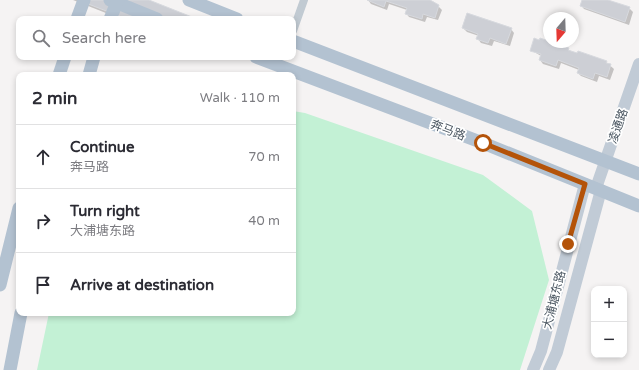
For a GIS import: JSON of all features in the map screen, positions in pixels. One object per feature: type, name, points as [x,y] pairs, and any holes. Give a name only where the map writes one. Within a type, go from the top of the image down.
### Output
[{"type":"main road","points":[[78,16],[84,0]]},
{"type":"main road","points":[[189,0],[229,16]]},
{"type":"main road","points":[[111,16],[115,1],[150,16]]},
{"type":"main road","points":[[296,42],[639,174]]},
{"type":"main road","points":[[60,72],[64,60]]},
{"type":"main road","points":[[90,72],[93,60]]},
{"type":"main road","name":"奔马路","points":[[264,60],[295,72]]},
{"type":"main road","name":"奔马路","points":[[296,72],[594,187],[639,206]]},
{"type":"main road","points":[[0,285],[16,220]]},
{"type":"main road","points":[[10,370],[20,316]]},
{"type":"street","points":[[296,23],[304,0]]},
{"type":"street","name":"凌通路","points":[[594,187],[606,161],[639,64]]},
{"type":"street","name":"大浦塘东路","points":[[533,370],[541,351],[594,187]]},
{"type":"street","name":"大浦塘东路","points":[[549,370],[557,352],[594,187]]},
{"type":"green space","points":[[296,112],[305,113],[483,175],[532,211],[549,280],[520,370],[37,370],[48,316],[296,316]]},
{"type":"building","points":[[78,0],[149,0],[189,16],[119,16]]},
{"type":"building","points":[[367,0],[430,0],[439,5],[435,18],[423,14],[422,19],[405,14],[407,8],[386,1],[384,7]]},
{"type":"building","points":[[582,0],[608,0],[630,7],[625,22],[580,6]]},
{"type":"building","points":[[467,13],[512,28],[506,44],[490,38],[488,43],[476,39],[478,34],[462,28]]},
{"type":"building","points":[[534,38],[539,40],[540,38],[543,39],[543,48],[569,48],[568,50],[577,53],[578,51],[607,61],[606,63],[611,64],[607,77],[595,73],[593,79],[577,73],[579,68],[558,60],[556,66],[539,60],[541,54],[530,51]]},
{"type":"route","points":[[483,143],[585,184],[568,244]]}]
